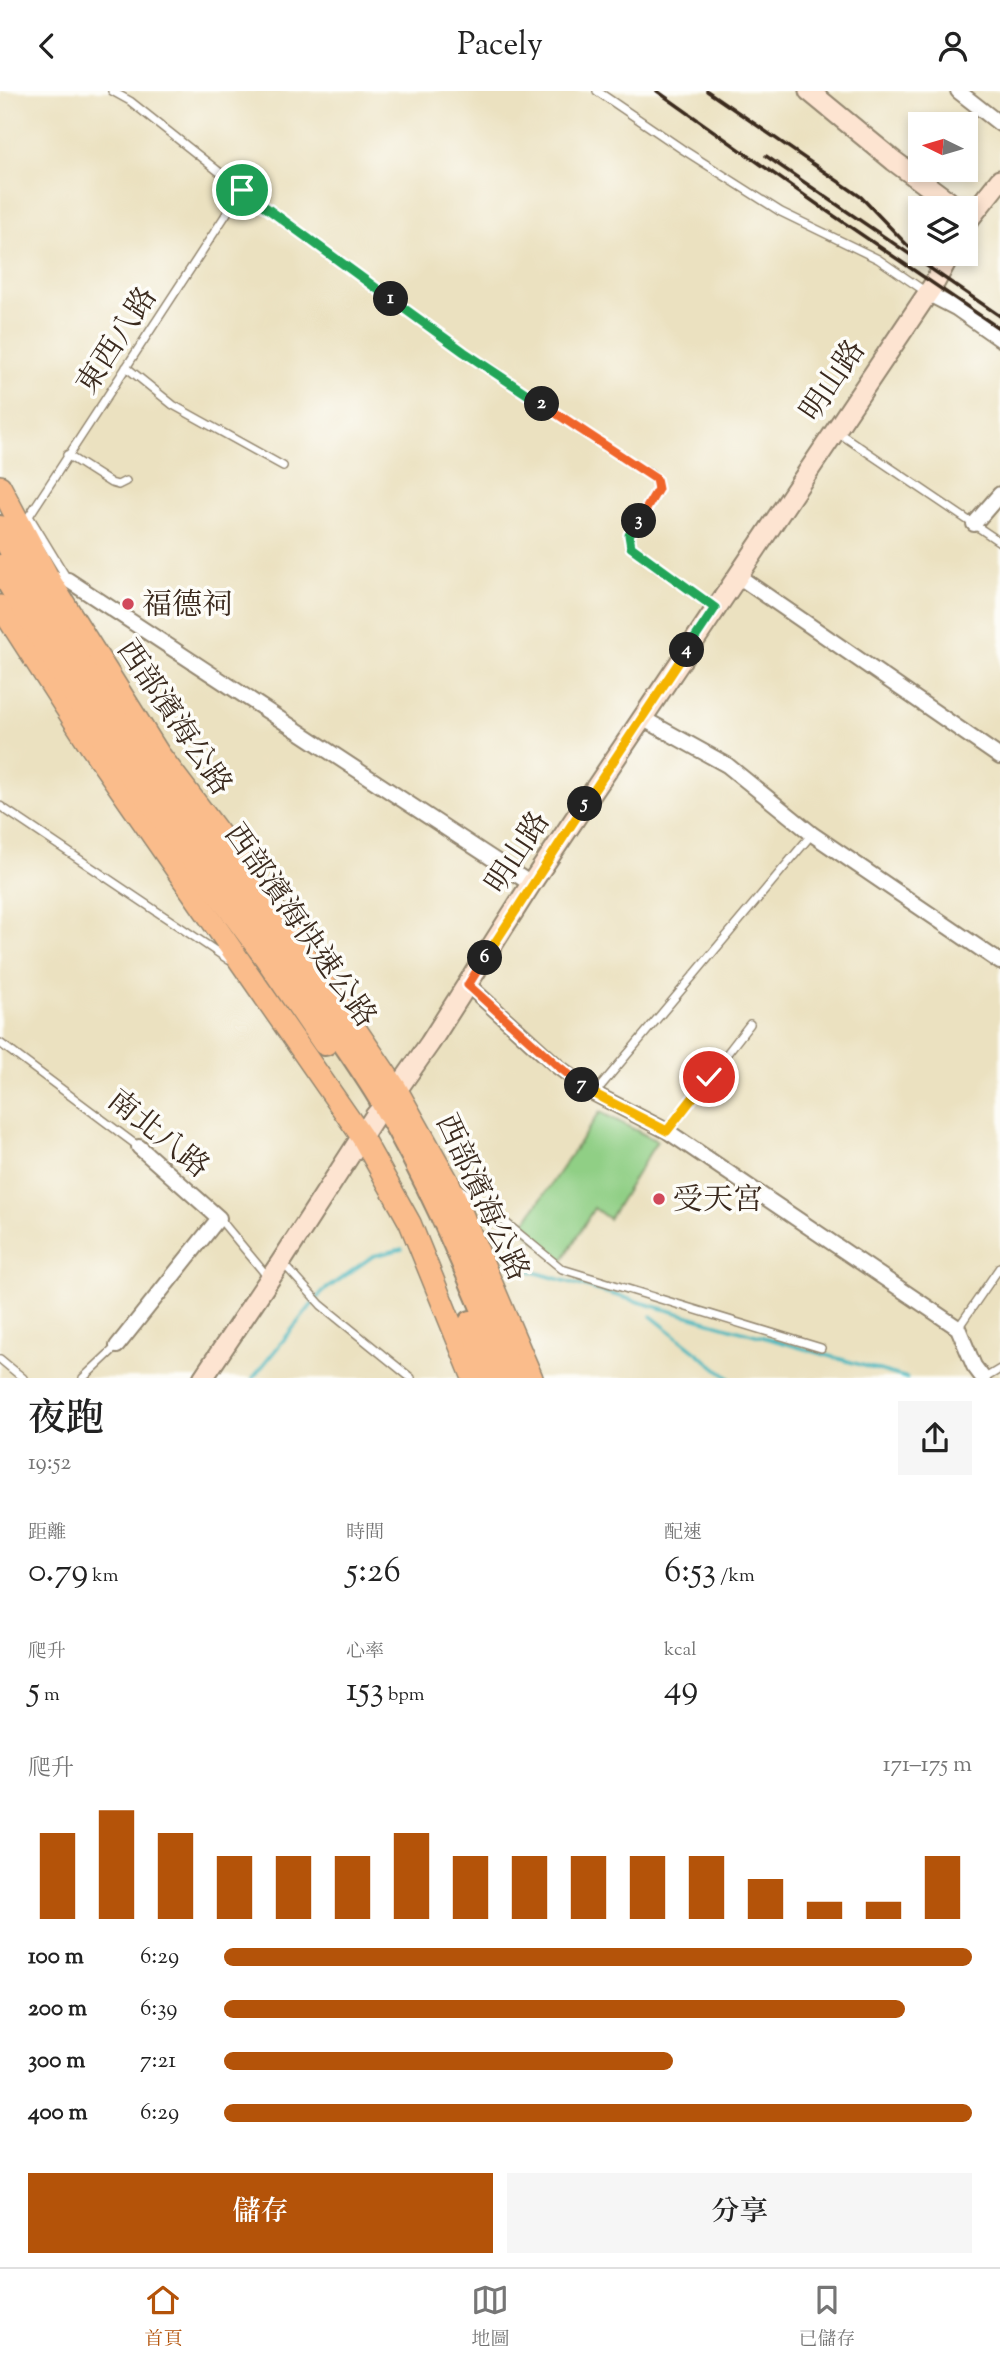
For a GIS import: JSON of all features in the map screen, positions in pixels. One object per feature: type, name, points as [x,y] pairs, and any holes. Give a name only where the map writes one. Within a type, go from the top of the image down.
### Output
[{"type":"highway","name":"西部濱海快速公路","points":[[0,528],[5,565],[284,951],[385,1103],[430,1185],[513,1378]]},
{"type":"highway","points":[[5,565],[91,747]]},
{"type":"highway","points":[[5,565],[159,754]]},
{"type":"highway","name":"西部濱海快速公路","points":[[385,1103],[417,1196],[494,1378]]},
{"type":"main road","name":"西部濱海公路","points":[[0,486],[159,754],[254,879],[385,1103],[448,1182],[532,1378]]},
{"type":"main road","points":[[0,605],[91,747],[244,971],[362,1137],[410,1223],[473,1378]]},
{"type":"street","points":[[809,91],[942,196]]},
{"type":"street","points":[[958,91],[1000,124]]},
{"type":"street","points":[[978,208],[1000,180]]},
{"type":"street","name":"明山路","points":[[203,1378],[362,1137],[468,985],[531,884],[945,266]]},
{"type":"street","points":[[927,293],[956,308],[1000,339]]},
{"type":"street","points":[[974,524],[1000,493]]},
{"type":"street","points":[[738,576],[1000,757]]},
{"type":"street","points":[[58,580],[531,884]]},
{"type":"street","points":[[642,718],[727,765],[812,834],[1000,962]]},
{"type":"street","points":[[468,985],[558,1066],[595,1094],[667,1131],[958,1328],[974,1366],[984,1378]]},
{"type":"street","name":"南北八路","points":[[139,1147],[219,1217]]},
{"type":"street","points":[[117,1346],[219,1217]]},
{"type":"lane","points":[[112,91],[130,101],[242,190],[464,352],[648,472],[656,479],[658,489],[629,535],[631,547],[715,608]]},
{"type":"lane","points":[[597,91],[781,212],[878,259],[927,293]]},
{"type":"lane","name":"東西八路","points":[[58,580],[29,516],[242,190]]},
{"type":"lane","points":[[126,367],[173,405],[283,465]]},
{"type":"lane","points":[[835,430],[1000,542]]},
{"type":"lane","points":[[67,455],[111,483],[118,485],[126,481]]},
{"type":"lane","points":[[0,806],[244,971]]},
{"type":"lane","points":[[595,1094],[812,834]]},
{"type":"lane","points":[[667,1131],[750,1024]]},
{"type":"lane","name":"南北八路","points":[[0,1043],[139,1147]]},
{"type":"lane","points":[[448,1182],[483,1204],[562,1269],[821,1348]]},
{"type":"lane","name":"南北八路","points":[[219,1217],[269,1279]]},
{"type":"lane","points":[[281,1262],[321,1305],[411,1378]]},
{"type":"lane","points":[[958,1328],[1000,1267]]},
{"type":"lane","points":[[83,1378],[117,1346]]},
{"type":"lane","points":[[0,1359],[23,1378]]},
{"type":"lane","points":[[984,1378],[1000,1369]]},
{"type":"green space","points":[[600,1112],[657,1141],[609,1219],[594,1208],[562,1262],[521,1228]]},
{"type":"waterway","points":[[253,1378],[322,1292],[373,1256],[402,1249]]},
{"type":"waterway","points":[[502,1263],[907,1378]]},
{"type":"waterway","points":[[651,1316],[729,1378]]},
{"type":"railway","points":[[657,91],[1000,329]]},
{"type":"railway","points":[[707,91],[861,197],[908,246]]},
{"type":"railway","points":[[766,156],[1000,316]]},
{"type":"place","name":"福德祠","points":[[128,604]]},
{"type":"place","name":"受天宮","points":[[659,1199]]},
{"type":"route","points":[[242,190],[464,352],[656,479],[658,489],[629,535],[631,547],[715,608],[531,884],[468,985],[558,1066],[595,1094],[667,1131],[709,1077]]}]
